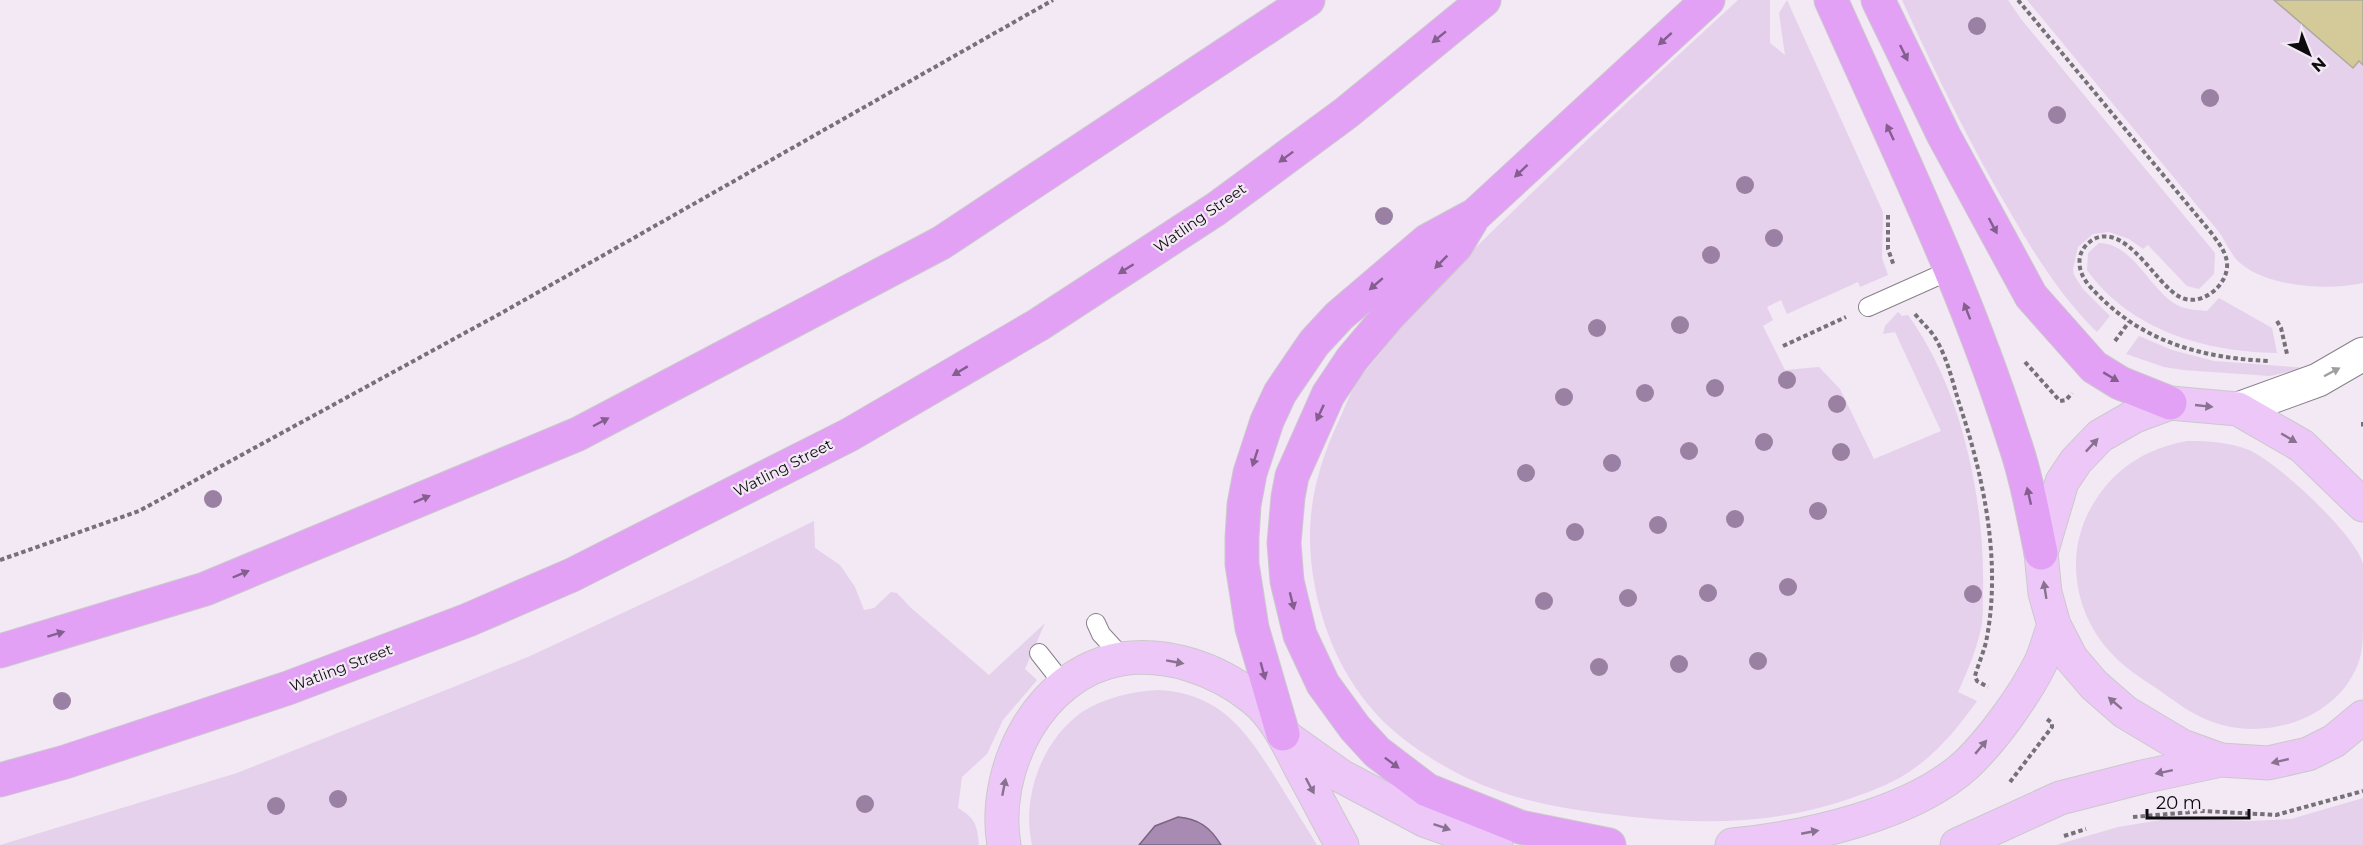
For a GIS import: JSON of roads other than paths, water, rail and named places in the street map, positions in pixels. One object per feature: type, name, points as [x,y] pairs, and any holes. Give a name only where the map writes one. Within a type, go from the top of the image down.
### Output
[{"type":"highway","points":[[0,651],[205,589],[578,434],[940,243],[1308,0]]},
{"type":"highway","name":"Watling Street","points":[[0,780],[65,762],[288,688],[468,620],[572,575],[849,435],[1038,325],[1206,215],[1354,106],[1484,0]]},
{"type":"highway","points":[[1283,734],[1252,628],[1242,564],[1242,538],[1250,473],[1267,421],[1280,393],[1314,343],[1339,316],[1427,241],[1475,215],[1708,0]]},
{"type":"highway","points":[[1831,0],[1951,270],[2013,438],[2041,553]]},
{"type":"highway","points":[[1878,0],[1944,135],[2031,297],[2094,367],[2120,383],[2170,403]]},
{"type":"highway","points":[[1475,215],[1456,246],[1390,314],[1352,359],[1328,395],[1292,476],[1284,543],[1287,581],[1300,634],[1323,684],[1355,728],[1377,752],[1427,789],[1520,827],[1609,845]]},
{"type":"main road","points":[[2221,760],[2182,746],[2125,712],[2094,685],[2071,658],[2054,625],[2045,593],[2041,553],[2062,482],[2076,461],[2100,436],[2135,416],[2170,403],[2238,409],[2302,446],[2363,505]]},
{"type":"main road","points":[[1732,845],[1840,826],[1907,802],[1938,784],[1967,764],[2017,703],[2041,663],[2054,625]]},
{"type":"main road","points":[[1004,845],[1003,793],[1010,765],[1033,720],[1065,686],[1095,668],[1124,659],[1142,658],[1179,662],[1213,674],[1257,700],[1270,714],[1283,734],[1342,845]]},
{"type":"main road","points":[[1957,845],[2060,798],[2221,760],[2268,763],[2308,754],[2349,736],[2363,717]]},
{"type":"main road","points":[[1283,734],[1341,776],[1426,821],[1496,845]]},
{"type":"street","points":[[2238,409],[2318,380],[2363,354]]},
{"type":"lane","points":[[1868,307],[1951,270]]},
{"type":"lane","points":[[1096,623],[1101,634],[1124,659]]},
{"type":"lane","points":[[1039,653],[1065,686]]}]
